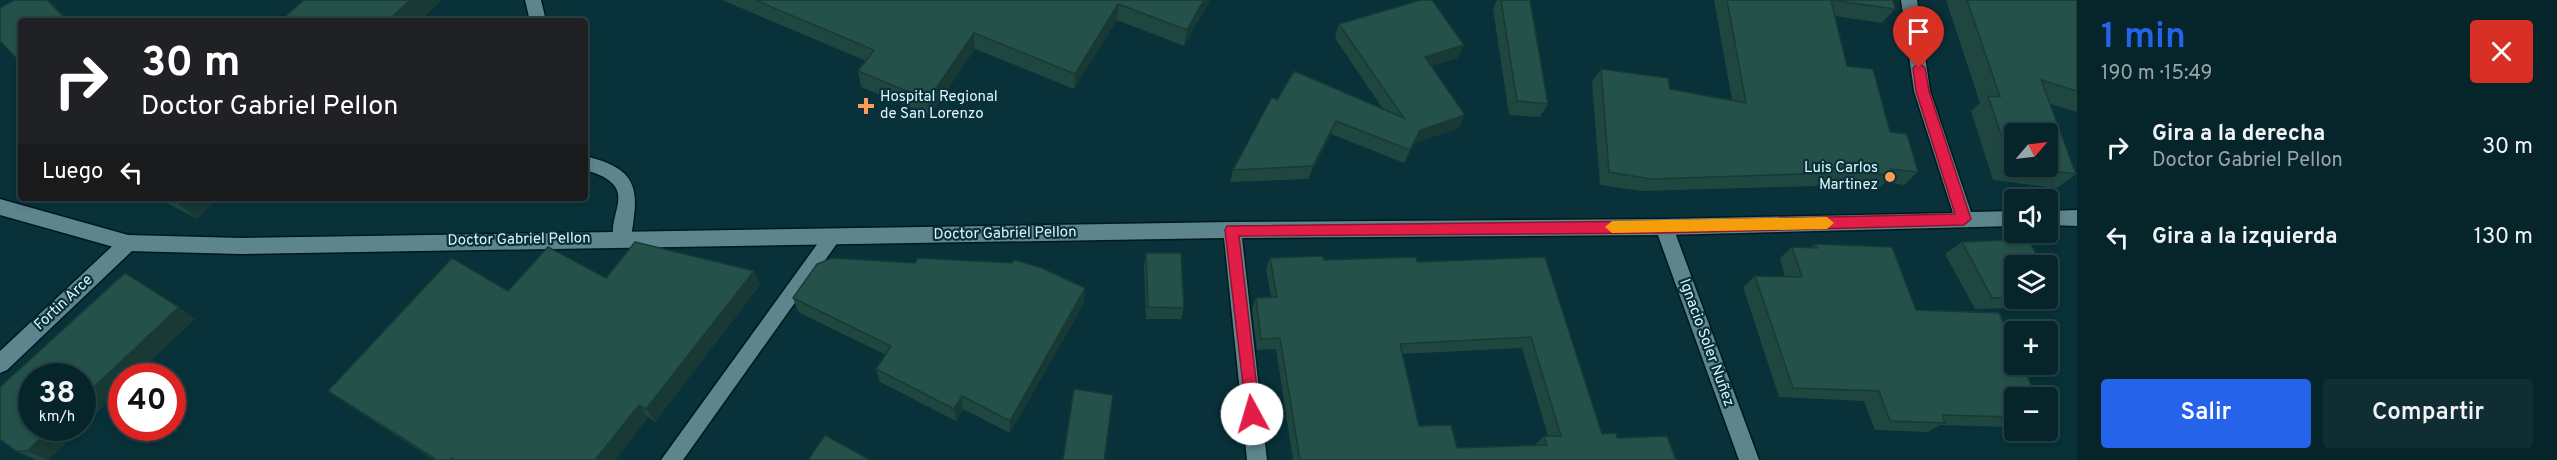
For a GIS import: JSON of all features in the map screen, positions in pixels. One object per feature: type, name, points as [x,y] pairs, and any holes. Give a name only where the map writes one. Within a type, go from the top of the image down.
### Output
[{"type":"street","points":[[534,0],[537,18]]},
{"type":"street","points":[[1909,0],[1922,91],[1964,219]]},
{"type":"street","points":[[588,164],[610,170],[621,177],[627,187],[622,238]]},
{"type":"street","name":"Doctor Gabriel Pellon","points":[[0,207],[128,243],[241,246],[622,238],[1664,227],[2004,219]]},
{"type":"street","points":[[2058,218],[2077,218]]},
{"type":"street","name":"Ignacio Soler Nuñez","points":[[1664,227],[1749,460]]},
{"type":"street","points":[[1232,230],[1257,460]]},
{"type":"street","points":[[671,460],[832,237]]},
{"type":"street","name":"Fortin Arce","points":[[0,364],[128,243]]},
{"type":"building","points":[[14,0],[47,0],[65,18],[18,18],[18,60],[0,41],[0,8]]},
{"type":"building","points":[[304,0],[410,0],[391,18],[283,18]]},
{"type":"building","points":[[755,0],[1204,0],[1187,30],[1118,4],[1075,74],[974,33],[928,100],[858,71],[874,50]]},
{"type":"building","points":[[1421,0],[1432,0],[1464,45],[1425,57],[1465,115],[1420,130],[1410,150],[1336,121],[1313,166],[1233,170],[1272,97],[1277,100],[1294,71],[1404,118],[1339,24]]},
{"type":"building","points":[[1501,0],[1530,0],[1548,104],[1517,101]]},
{"type":"building","points":[[1727,0],[1831,0],[1847,66],[1873,69],[1890,132],[1907,134],[1918,172],[1891,169],[1893,176],[1828,167],[1829,173],[1651,179],[1609,172],[1601,69],[1668,78],[1670,89],[1746,103]]},
{"type":"building","points":[[1831,0],[1893,0],[1895,9]]},
{"type":"building","points":[[1967,0],[2077,0],[2077,91],[2041,80],[2057,123],[2004,123],[2004,143],[1988,96],[2000,97]]},
{"type":"building","points":[[2058,126],[2076,174],[2058,172]]},
{"type":"building","points":[[2004,240],[2004,243],[2030,243],[2037,255],[2004,255],[2004,297],[1992,298],[1962,242]]},
{"type":"building","points":[[635,242],[754,271],[646,409],[639,405],[595,460],[455,460],[452,458],[437,460],[328,391],[452,258],[508,291],[548,247],[606,278]]},
{"type":"building","points":[[1815,244],[1892,247],[1916,310],[1999,313],[2004,325],[2004,375],[2027,375],[2032,387],[2004,387],[2004,417],[1942,415],[1945,423],[1890,421],[1879,391],[1793,388],[1755,276],[1802,277],[1792,247],[1817,248]]},
{"type":"building","points":[[1146,253],[1181,253],[1184,308],[1148,307]]},
{"type":"building","points":[[1323,256],[1324,260],[1416,257],[1417,262],[1545,257],[1602,434],[1616,433],[1617,438],[1667,436],[1676,460],[1300,460],[1280,338],[1261,339],[1256,298],[1277,297],[1270,258]],"holes":[[[1531,337],[1561,436],[1544,436],[1547,445],[1457,448],[1451,425],[1419,426],[1400,344]]]},
{"type":"building","points":[[832,258],[915,263],[918,258],[1012,263],[1014,260],[1042,268],[1085,288],[1010,421],[962,396],[954,409],[876,369],[891,346],[793,298],[817,264]]},
{"type":"building","points":[[125,273],[179,307],[119,363],[108,363],[108,374],[96,385],[96,363],[26,363]]},
{"type":"building","points":[[18,371],[18,441],[38,441],[27,451],[16,451],[0,439],[0,387]]},
{"type":"building","points":[[1074,389],[1113,395],[1104,460],[1063,460]]},
{"type":"building","points":[[825,435],[870,460],[808,460]]},
{"type":"slow traffic","points":[[1612,227],[1827,223]]},
{"type":"place","name":"Hospital Regional de San Lorenzo","points":[[866,106]]},
{"type":"place","name":"Luis Carlos Martinez","points":[[1890,177]]},
{"type":"route","points":[[1252,414],[1232,230],[1664,227],[1964,219],[1922,91],[1919,68]]}]
